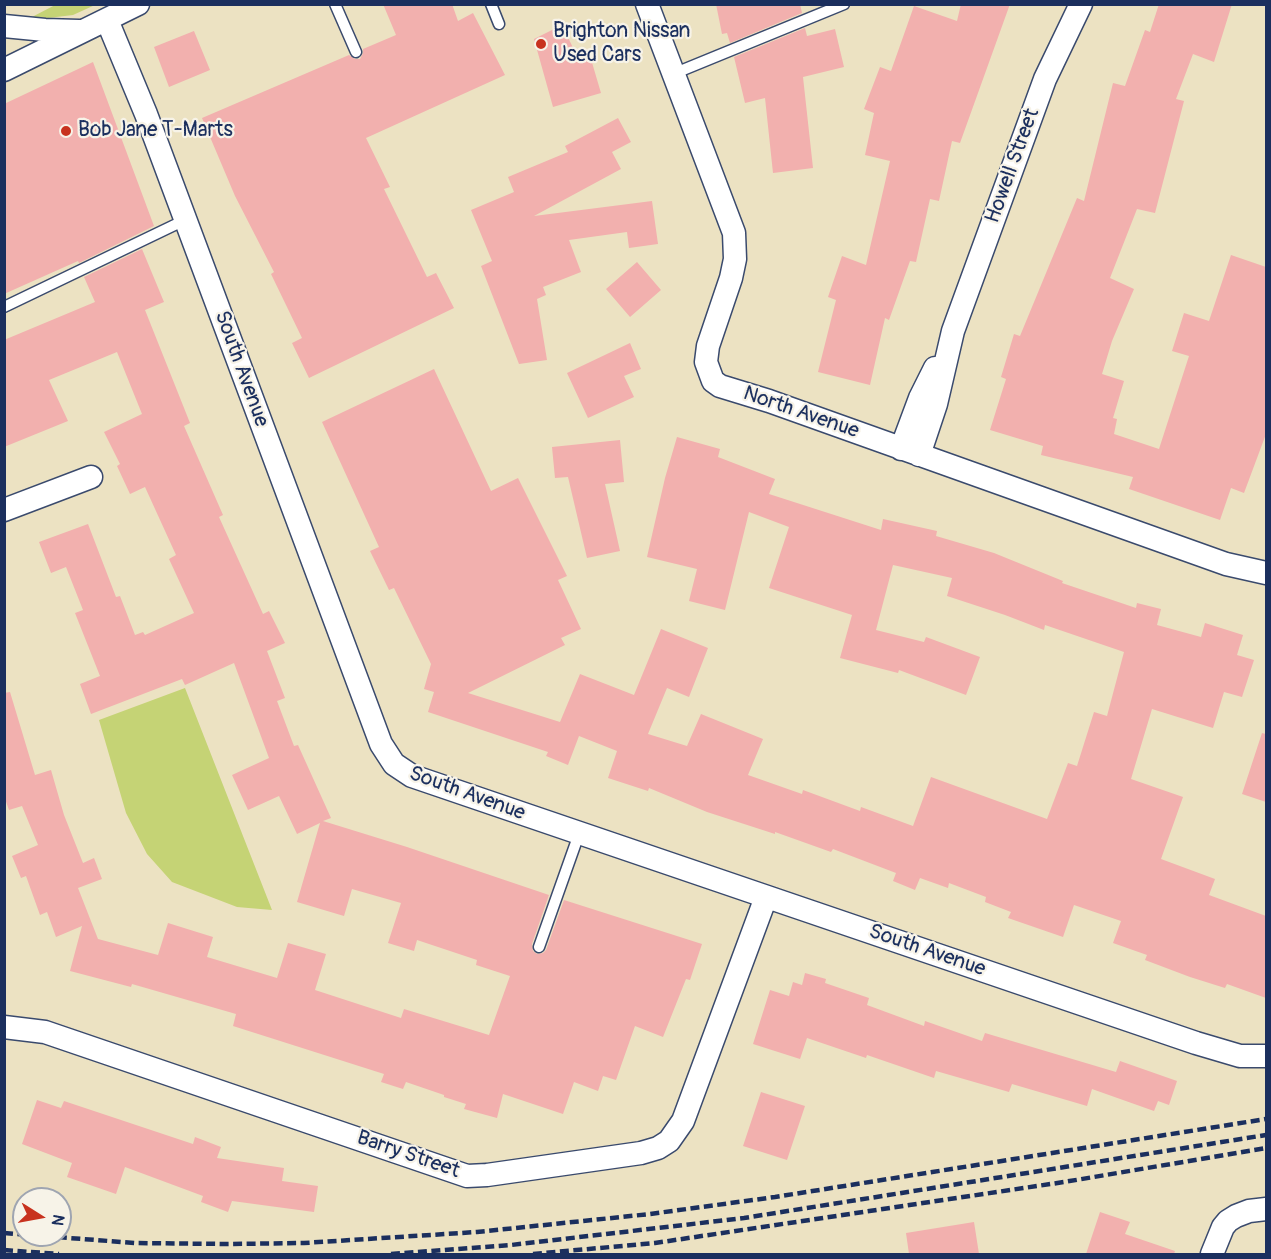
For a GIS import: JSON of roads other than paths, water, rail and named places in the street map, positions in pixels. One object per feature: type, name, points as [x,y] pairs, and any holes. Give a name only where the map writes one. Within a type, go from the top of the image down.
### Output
[{"type":"street","points":[[4,70],[138,4]]},
{"type":"street","name":"North Avenue","points":[[647,4],[734,233],[736,245],[731,278],[708,346],[706,362],[713,381],[720,386],[769,401],[1226,564],[1266,573]]},
{"type":"street","name":"Howell Street","points":[[910,452],[920,398],[953,331],[1045,79],[1081,4]]},
{"type":"street","name":"South Avenue","points":[[107,20],[146,114],[377,733],[387,756],[394,764],[412,776],[1196,1043],[1240,1056],[1266,1056]]},
{"type":"street","points":[[4,26],[83,31]]},
{"type":"street","points":[[4,510],[91,477]]},
{"type":"street","name":"Barry Street","points":[[4,1027],[45,1032],[467,1176],[640,1153],[658,1148],[669,1141],[683,1121],[766,897]]},
{"type":"street","points":[[1212,1254],[1223,1227],[1236,1216],[1266,1209]]},
{"type":"lane","points":[[335,4],[356,52]]},
{"type":"lane","points":[[491,4],[499,24]]},
{"type":"lane","points":[[673,74],[844,4]]},
{"type":"lane","points":[[4,307],[186,220]]},
{"type":"lane","points":[[539,947],[579,834]]},
{"type":"railway","points":[[4,1233],[135,1243],[227,1244],[304,1243],[477,1232],[650,1214],[775,1197],[1266,1119]]},
{"type":"railway","points":[[391,1254],[511,1245],[744,1218],[1266,1135]]},
{"type":"railway","points":[[533,1254],[655,1243],[1064,1182],[1266,1148]]},
{"type":"railway","points":[[4,1250],[59,1254]]},
{"type":"place","name":"Brighton Nissan Used Cars","points":[[541,44]]},
{"type":"place","name":"Bob Jane T-Marts","points":[[66,131]]}]
